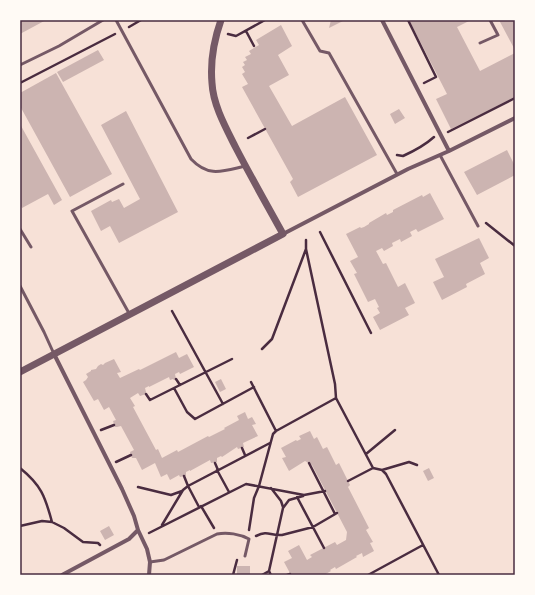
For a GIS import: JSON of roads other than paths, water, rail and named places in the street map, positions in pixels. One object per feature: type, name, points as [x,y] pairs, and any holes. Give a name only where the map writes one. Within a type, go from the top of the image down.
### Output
[{"type":"street","points":[[221,20],[216,33],[211,62],[214,97],[225,125],[283,234]]},
{"type":"street","points":[[382,20],[449,151]]},
{"type":"street","points":[[20,372],[397,174],[449,151],[515,118]]},
{"type":"street","points":[[54,354],[122,489],[138,530],[143,537],[150,562],[149,575]]},
{"type":"street","points":[[62,575],[129,539],[138,530]]},
{"type":"lane","points":[[20,65],[59,46],[102,20]]},
{"type":"lane","points":[[116,20],[191,159],[200,167],[217,172],[246,166]]},
{"type":"lane","points":[[308,20],[303,21],[320,50],[329,53],[397,174]]},
{"type":"lane","points":[[480,43],[498,35],[490,20]]},
{"type":"lane","points":[[440,155],[478,226]]},
{"type":"lane","points":[[123,184],[72,211],[130,315]]},
{"type":"lane","points":[[20,229],[31,247]]},
{"type":"lane","points":[[20,286],[54,354]]},
{"type":"lane","points":[[150,562],[164,560],[217,534],[223,533],[249,538],[245,556]]}]
